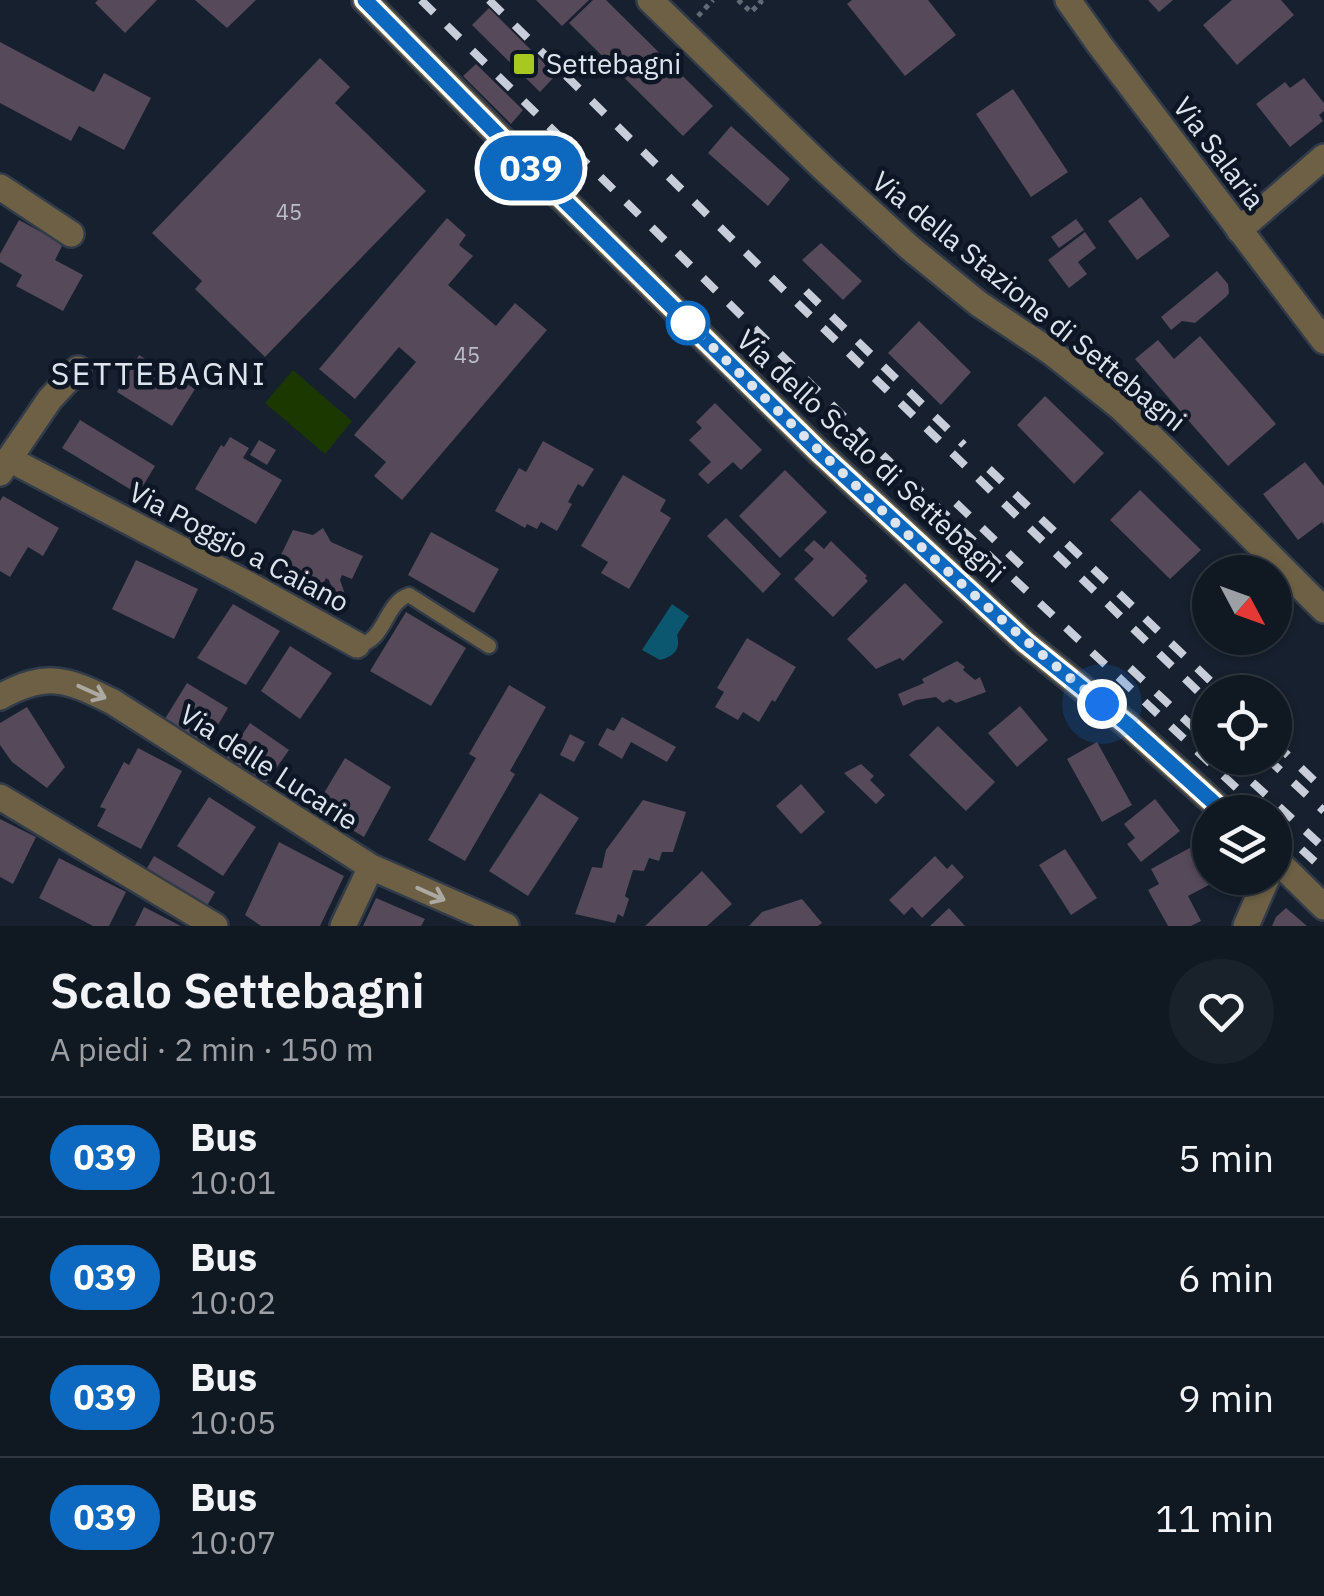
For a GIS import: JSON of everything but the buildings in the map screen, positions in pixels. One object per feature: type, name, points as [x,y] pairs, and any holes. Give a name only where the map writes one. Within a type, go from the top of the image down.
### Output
[{"type":"street","name":"Via dello Scalo di Settebagni","points":[[365,0],[819,452],[1025,642],[1128,725],[1205,795]]},
{"type":"street","name":"Via della Stazione di Settebagni","points":[[650,0],[909,247],[979,304],[1062,360],[1120,407],[1324,610]]},
{"type":"street","name":"Via Salaria","points":[[1068,0],[1324,341]]},
{"type":"street","points":[[1240,230],[1324,157]]},
{"type":"street","points":[[0,187],[71,234]]},
{"type":"street","points":[[4,466],[42,409],[78,369]]},
{"type":"street","name":"Via Poggio a Caiano","points":[[4,466],[242,581],[357,645]]},
{"type":"street","name":"Via delle Lucarie","points":[[0,697],[25,685],[53,680],[90,690],[371,868],[506,926]]},
{"type":"street","points":[[0,797],[215,926]]},
{"type":"street","points":[[343,926],[371,868]]},
{"type":"street","points":[[1292,876],[1324,907]]},
{"type":"street","points":[[1246,926],[1260,895]]},
{"type":"lane","name":"Via Poggio a Caiano","points":[[357,645],[373,640],[399,598],[409,595],[488,646]]},
{"type":"path","points":[[738,0],[750,12],[759,0]]},
{"type":"green space","points":[[293,370],[352,421],[325,454],[265,403]]},
{"type":"water","points":[[672,604],[689,616],[677,635],[675,652],[660,660],[642,650]]},
{"type":"railway","points":[[421,0],[896,468],[1244,795]]},
{"type":"railway","points":[[489,0],[1192,686]]},
{"type":"railway","points":[[806,291],[964,445]]},
{"type":"railway","points":[[989,469],[1204,675]]},
{"type":"railway","points":[[956,503],[1028,572]]},
{"type":"railway","points":[[1130,668],[1192,726]]},
{"type":"railway","points":[[1292,759],[1324,790]]},
{"type":"railway","points":[[1245,775],[1324,848]]},
{"type":"railway","points":[[1285,775],[1324,811]]},
{"type":"railway","points":[[1292,841],[1324,870]]},
{"type":"bus line","name":"039","points":[[365,0],[819,452],[1025,642],[1128,725],[1205,795]]},
{"type":"place","name":"Settebagni","points":[[524,64]]},
{"type":"district","name":"SETTEBAGNI","points":[[159,374]]},
{"type":"route","points":[[688,323],[819,452],[1025,642],[1102,704]]}]
